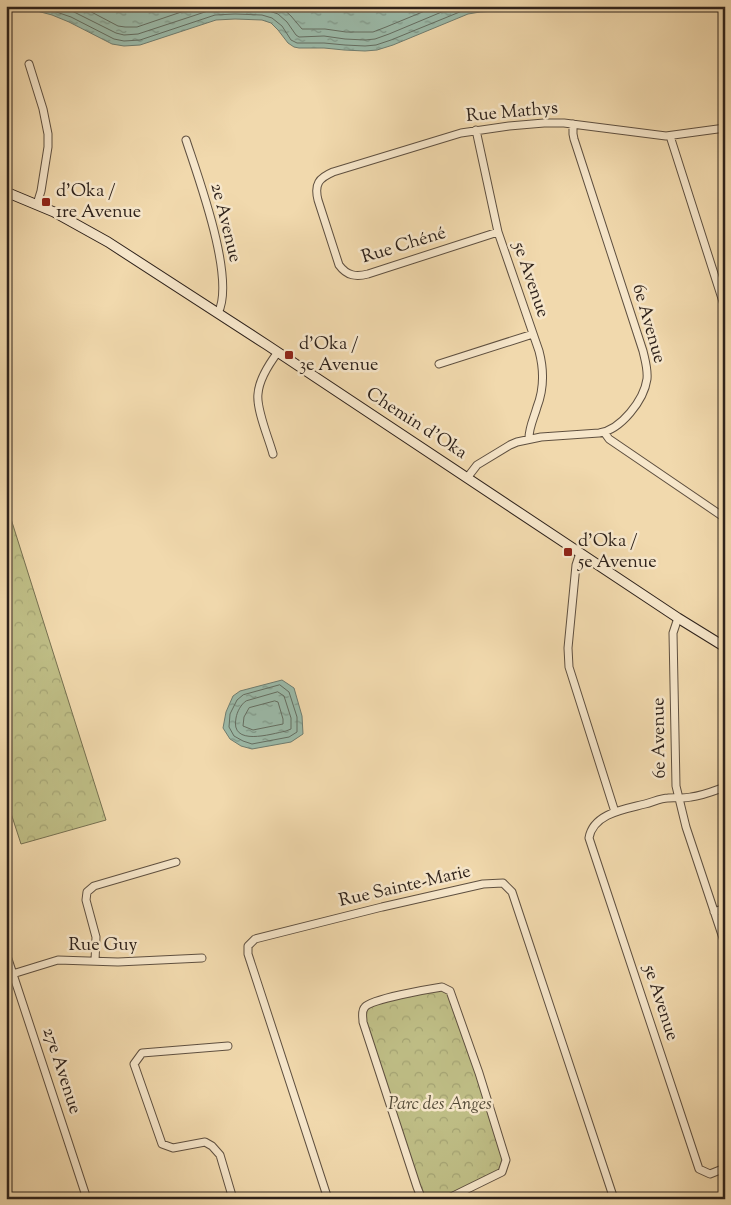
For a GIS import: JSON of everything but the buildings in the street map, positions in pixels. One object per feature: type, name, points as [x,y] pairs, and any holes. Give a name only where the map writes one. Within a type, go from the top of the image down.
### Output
[{"type":"main road","name":"Chemin d'Oka","points":[[6,192],[65,217],[108,242],[278,352],[678,618],[725,647]]},
{"type":"street","points":[[29,64],[43,109],[48,134],[48,147],[37,204]]},
{"type":"street","name":"Rue Mathys","points":[[316,190],[320,180],[333,172],[450,136],[476,130],[526,124],[556,123],[670,136],[725,128]]},
{"type":"street","name":"6e Avenue","points":[[573,124],[574,139],[643,351],[647,373],[646,385],[636,404],[619,422],[604,432]]},
{"type":"street","name":"5e Avenue","points":[[476,130],[498,232],[542,360],[541,396],[531,424],[529,438]]},
{"type":"street","points":[[670,136],[725,308]]},
{"type":"street","name":"2e Avenue","points":[[186,140],[218,249],[223,294],[222,306],[218,313]]},
{"type":"street","name":"Rue Chéné","points":[[316,190],[339,265],[345,272],[353,275],[368,274],[498,232]]},
{"type":"street","points":[[439,364],[533,334]]},
{"type":"street","points":[[273,454],[259,408],[258,394],[261,380],[278,352]]},
{"type":"street","points":[[468,478],[475,468],[488,458],[510,445],[529,438],[604,432],[609,439],[725,518]]},
{"type":"street","points":[[580,553],[576,565],[568,648],[569,668],[615,812],[668,798],[678,798]]},
{"type":"street","name":"6e Avenue","points":[[678,618],[673,633],[676,786],[686,827],[725,944]]},
{"type":"street","name":"6e Avenue","points":[[678,798],[693,797],[725,788]]},
{"type":"street","name":"5e Avenue","points":[[615,812],[603,818],[594,826],[589,838],[699,1169],[710,1174],[725,1168]]},
{"type":"street","points":[[95,961],[96,937],[86,900],[88,892],[94,886],[176,862]]},
{"type":"street","name":"Rue Sainte-Marie","points":[[328,1199],[248,954],[248,946],[255,939],[382,907],[483,884],[503,882],[512,892],[614,1199]]},
{"type":"street","points":[[714,912],[725,908]]},
{"type":"street","name":"27e Avenue","points":[[6,953],[10,975],[87,1199]]},
{"type":"street","name":"Rue Guy","points":[[10,975],[58,960],[118,962],[202,958]]},
{"type":"street","points":[[425,1199],[421,1197],[417,1187],[363,1022],[362,1010],[366,1005],[376,1001],[442,987],[450,991],[479,1073],[506,1160],[502,1172],[447,1199]]},
{"type":"street","points":[[228,1046],[142,1053],[134,1064],[162,1144],[173,1148],[204,1142],[212,1146],[220,1155],[233,1199]]},
{"type":"green space","points":[[6,503],[106,820],[21,844],[6,798]]},
{"type":"green space","name":"Parc des Anges","points":[[442,987],[450,991],[506,1160],[502,1172],[447,1199],[425,1199],[421,1197],[363,1022],[366,1005]]},
{"type":"water","points":[[16,6],[660,6],[605,11],[566,11],[545,8],[480,12],[468,14],[393,45],[377,50],[365,51],[294,47],[288,43],[271,23],[262,20],[235,19],[216,20],[140,45],[124,46],[112,44],[52,15],[37,11],[27,11]]},
{"type":"water","points":[[282,680],[294,688],[302,716],[303,734],[291,742],[252,749],[241,746],[230,739],[223,728],[226,712],[233,696],[240,691]]},
{"type":"place","name":"d'Oka / 1re Avenue","points":[[46,202]]},
{"type":"place","name":"d'Oka / 3e Avenue","points":[[289,355]]},
{"type":"place","name":"d'Oka / 5e Avenue","points":[[568,552]]}]
